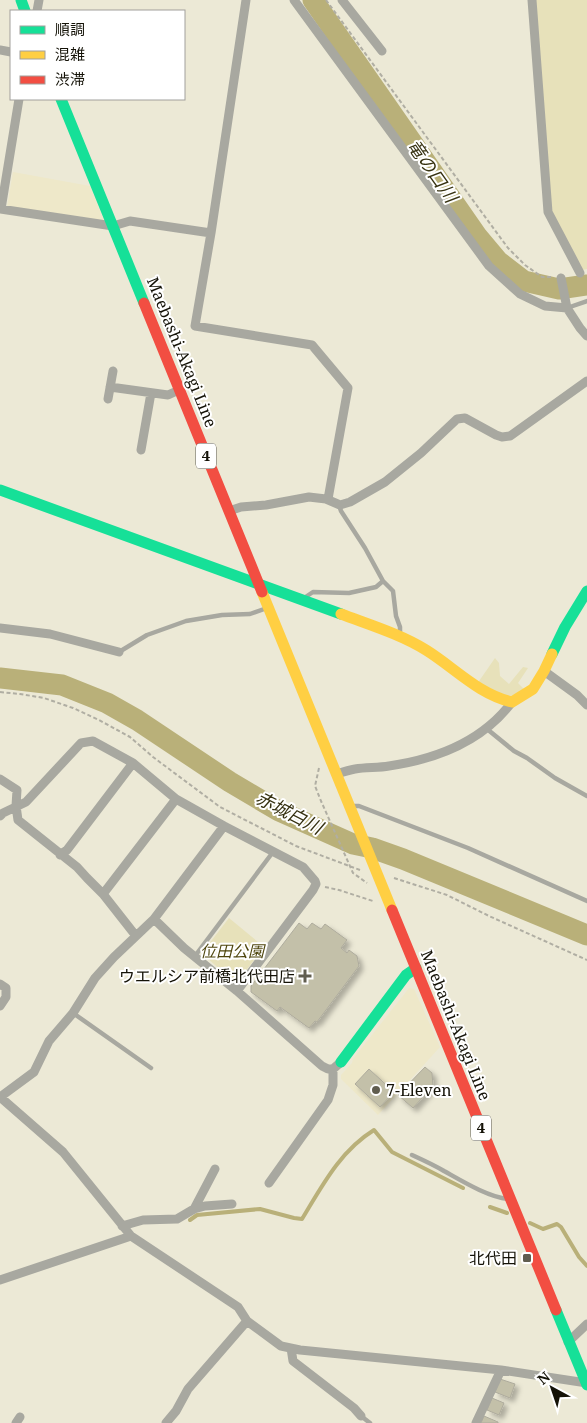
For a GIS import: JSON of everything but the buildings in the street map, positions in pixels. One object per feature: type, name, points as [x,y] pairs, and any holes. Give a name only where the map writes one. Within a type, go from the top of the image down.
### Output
[{"type":"main road","name":"Maebashi-Akagi Line","points":[[61,100],[351,809]]},
{"type":"main road","points":[[0,490],[401,637],[435,656],[478,688],[503,701],[512,702],[533,689],[544,672],[565,627],[587,591]]},
{"type":"main road","name":"4","points":[[351,809],[377,872]]},
{"type":"main road","name":"Maebashi-Akagi Line","points":[[377,872],[568,1342],[587,1384]]},
{"type":"main road","points":[[337,1066],[406,975],[416,968]]},
{"type":"street","points":[[246,0],[195,326],[312,345],[348,388],[328,499]]},
{"type":"street","points":[[294,0],[489,266],[520,294],[545,306],[566,306]]},
{"type":"street","points":[[342,0],[382,51]]},
{"type":"street","points":[[532,0],[548,212],[580,273]]},
{"type":"street","points":[[19,100],[0,209],[113,226],[130,221],[211,233]]},
{"type":"street","points":[[561,280],[566,306],[587,336]]},
{"type":"street","points":[[108,400],[113,371]]},
{"type":"street","points":[[229,511],[241,507],[266,505],[309,497],[328,499],[338,504],[350,502],[385,482],[421,454],[457,419],[465,418],[496,435],[502,437],[510,436],[587,381]]},
{"type":"street","points":[[110,387],[168,395],[179,390]]},
{"type":"street","points":[[141,450],[151,393]]},
{"type":"street","points":[[0,628],[50,634],[119,652]]},
{"type":"street","points":[[544,672],[577,695],[587,705]]},
{"type":"street","points":[[337,774],[354,769],[388,766],[442,754],[467,742],[487,728],[512,702]]},
{"type":"street","points":[[0,816],[26,802],[81,743],[93,741],[133,763],[176,799],[303,867],[314,878],[316,884],[313,890],[237,991]]},
{"type":"street","points":[[60,855],[67,850],[133,763]]},
{"type":"street","points":[[0,779],[17,790],[16,806],[18,820],[77,867],[103,894],[136,936]]},
{"type":"street","points":[[103,894],[176,799]]},
{"type":"street","points":[[224,826],[154,919],[95,978],[73,1013],[50,1041],[34,1072],[0,1097],[63,1152],[131,1236],[238,1307],[247,1321],[281,1346],[501,1370],[587,1384]]},
{"type":"street","points":[[154,919],[322,1066],[328,1069],[337,1066]]},
{"type":"street","points":[[0,984],[6,988],[6,997],[0,1006]]},
{"type":"street","points":[[269,1182],[328,1100],[337,1066]]},
{"type":"street","points":[[194,1209],[215,1169]]},
{"type":"street","points":[[122,1226],[143,1220],[176,1219],[194,1209],[205,1206],[232,1204]]},
{"type":"street","points":[[0,1280],[131,1236]]},
{"type":"street","points":[[166,1423],[188,1389],[247,1321]]},
{"type":"street","points":[[568,1342],[587,1324]]},
{"type":"street","points":[[291,1348],[293,1361],[354,1408],[361,1416]]},
{"type":"street","points":[[476,1423],[501,1370]]},
{"type":"lane","points":[[566,306],[587,301]]},
{"type":"lane","points":[[338,504],[383,581],[393,591],[401,637]]},
{"type":"lane","points":[[300,600],[312,592],[349,593],[376,587],[383,581]]},
{"type":"lane","points":[[119,652],[147,634],[186,621],[222,615],[250,614],[268,608]]},
{"type":"lane","points":[[487,728],[514,751],[587,796]]},
{"type":"lane","points":[[351,809],[359,806],[459,845],[587,902]]},
{"type":"lane","points":[[195,956],[273,852]]},
{"type":"lane","points":[[73,1013],[151,1068]]},
{"type":"lane","points":[[412,1155],[464,1182],[501,1198],[510,1199]]},
{"type":"lane","points":[[361,1416],[370,1423]]},
{"type":"path","points":[[326,0],[508,248],[525,265],[542,277],[561,280]]},
{"type":"path","points":[[0,692],[44,698],[100,720],[130,737],[153,757],[220,807],[296,846],[349,866],[377,872],[447,895],[488,916],[587,960]]},
{"type":"path","points":[[320,764],[315,786],[321,801],[353,873],[371,886]]},
{"type":"path","points":[[316,884],[378,903]]},
{"type":"shaded area","points":[[13,172],[90,186],[105,223],[7,207]]},
{"type":"shaded area","points":[[409,988],[414,989],[440,1047],[378,1115],[341,1079],[341,1075]]},
{"type":"green space","points":[[535,0],[587,0],[587,269],[582,270],[550,212]]},
{"type":"green space","points":[[495,658],[499,663],[500,676],[509,684],[523,667],[528,668],[518,683],[525,690],[508,697],[477,684]]},
{"type":"green space","name":"位田公園","points":[[229,918],[264,947],[237,980],[232,980],[204,954],[205,949]]},
{"type":"waterway","name":"竜の口川","points":[[313,0],[477,236],[498,261],[524,281],[559,289],[587,285]]},
{"type":"waterway","name":"赤城白川","points":[[0,678],[62,685],[107,703],[137,720],[230,782],[279,811],[353,844],[372,848],[403,859],[587,935]]},
{"type":"waterway","points":[[190,1220],[197,1215],[260,1209],[302,1219],[333,1170],[351,1148],[374,1130],[392,1152],[463,1188]]},
{"type":"waterway","points":[[490,1207],[507,1213]]},
{"type":"waterway","points":[[530,1223],[543,1229],[557,1224],[561,1227],[579,1257],[587,1266]]},
{"type":"traffic: fast","points":[[21,0],[25,10]]},
{"type":"traffic: fast","points":[[61,100],[144,303]]},
{"type":"traffic: fast","points":[[0,490],[341,614]]},
{"type":"traffic: fast","points":[[552,654],[565,627],[587,591]]},
{"type":"traffic: fast","points":[[341,1062],[406,975],[416,968]]},
{"type":"traffic: fast","points":[[556,1310],[587,1385]]},
{"type":"traffic: slow","points":[[262,592],[392,910]]},
{"type":"traffic: slow","points":[[341,614],[416,644],[477,687],[512,702],[533,689],[552,654]]},
{"type":"traffic: jam","points":[[144,303],[262,592]]},
{"type":"traffic: jam","points":[[392,910],[556,1310]]},
{"type":"place","name":"ウエルシア前橋北代田店","points":[[305,976]]},
{"type":"place","name":"7-Eleven","points":[[376,1090]]},
{"type":"place","name":"北代田","points":[[527,1258]]}]
